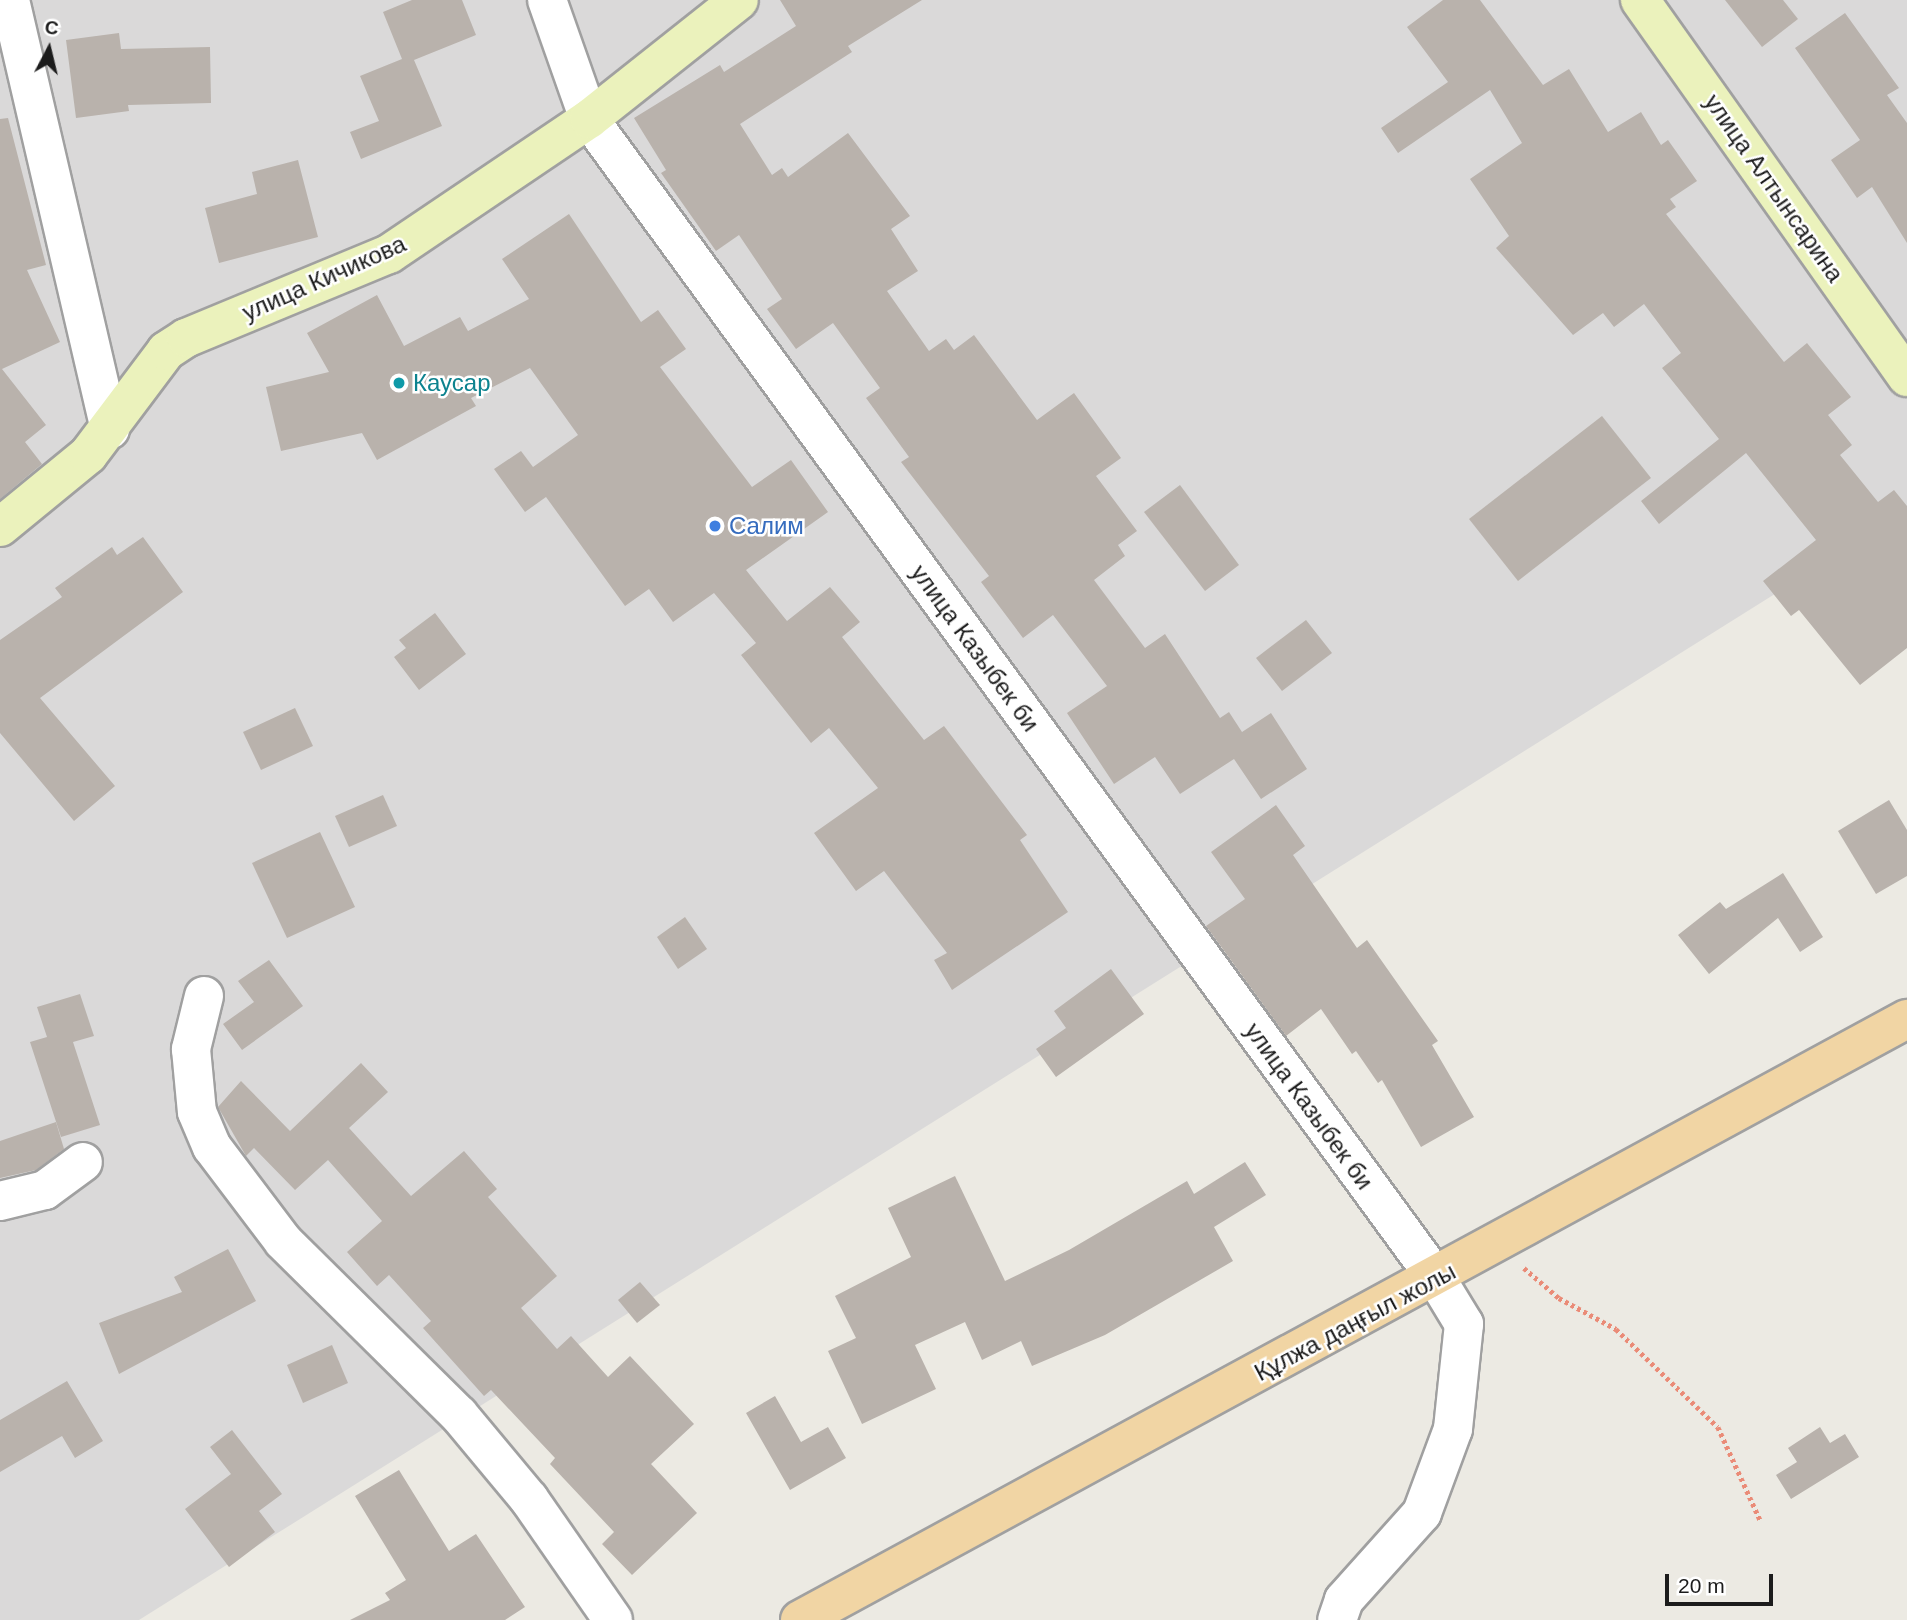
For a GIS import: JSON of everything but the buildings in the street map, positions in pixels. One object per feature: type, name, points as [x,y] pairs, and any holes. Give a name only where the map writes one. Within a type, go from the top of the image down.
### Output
[{"type":"main road","name":"Құлжа даңғыл жолы","points":[[800,1620],[1436,1278],[1907,1019]]},
{"type":"street","points":[[10,0],[110,430]]},
{"type":"street","name":"улица Казыбек би","points":[[547,0],[589,119],[1436,1278],[1464,1324],[1453,1429],[1422,1513],[1344,1600],[1336,1620]]},
{"type":"street","name":"улица Кичикова","points":[[0,527],[88,456],[110,430],[148,372],[176,345],[389,254],[589,119],[739,0]]},
{"type":"street","name":"улица Алтынсарина","points":[[1640,0],[1907,377]]},
{"type":"street","points":[[204,996],[191,1049],[197,1112],[212,1147],[284,1241],[459,1415],[529,1500],[613,1620]]},
{"type":"street","points":[[0,1200],[45,1190],[83,1162]]},
{"type":"path","points":[[1497,1244],[1559,1298],[1616,1329],[1718,1427],[1761,1522]]},
{"type":"shaded area","points":[[0,0],[1907,0],[1907,511],[139,1620],[0,1620]]},
{"type":"place","name":"Каусар","points":[[399,383]]},
{"type":"place","name":"Салим","points":[[715,526]]}]
